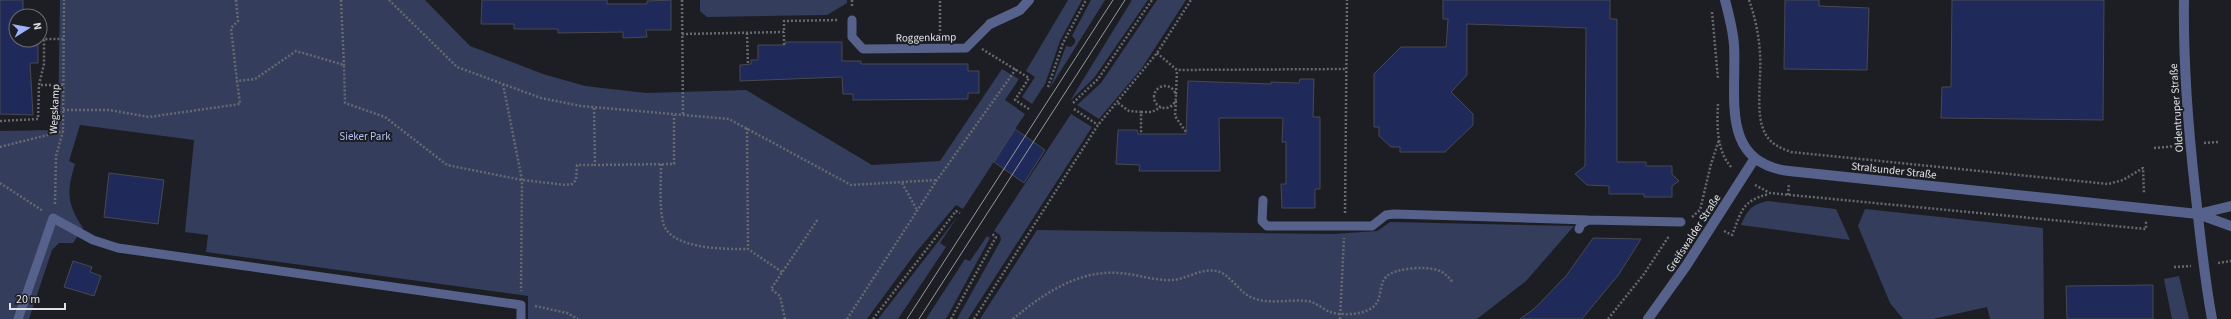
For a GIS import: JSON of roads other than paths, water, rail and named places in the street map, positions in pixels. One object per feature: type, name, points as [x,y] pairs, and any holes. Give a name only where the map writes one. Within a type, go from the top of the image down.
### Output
[{"type":"street","name":"Roggenkamp","points":[[990,24],[1020,10],[1029,0]]},
{"type":"street","name":"Stralsunder Straße","points":[[1725,0],[1730,18],[1734,45],[1736,126],[1740,139],[1747,150],[1755,158],[1773,169],[2198,214]]},
{"type":"street","name":"Oldentruper Straße","points":[[2184,0],[2184,68],[2188,131],[2203,264],[2212,319]]},
{"type":"street","name":"Greifswalder Straße","points":[[1648,319],[1686,266],[1755,158]]},
{"type":"street","points":[[2198,214],[2231,206]]},
{"type":"street","points":[[2198,214],[2231,226]]},
{"type":"lane","name":"Roggenkamp","points":[[852,20],[852,37],[863,49],[966,48],[990,24]]},
{"type":"lane","points":[[1262,200],[1262,221],[1267,226],[1372,226],[1386,215],[1394,214],[1681,222]]},
{"type":"lane","points":[[18,319],[53,218],[94,240],[118,248],[521,305],[521,319]]},
{"type":"lane","points":[[1579,229],[1581,224],[1588,220]]},
{"type":"tram line","points":[[907,319],[1113,0]]},
{"type":"tram line","points":[[919,319],[1125,0]]},
{"type":"park label","name":"Sieker Park","points":[[365,136]]}]
